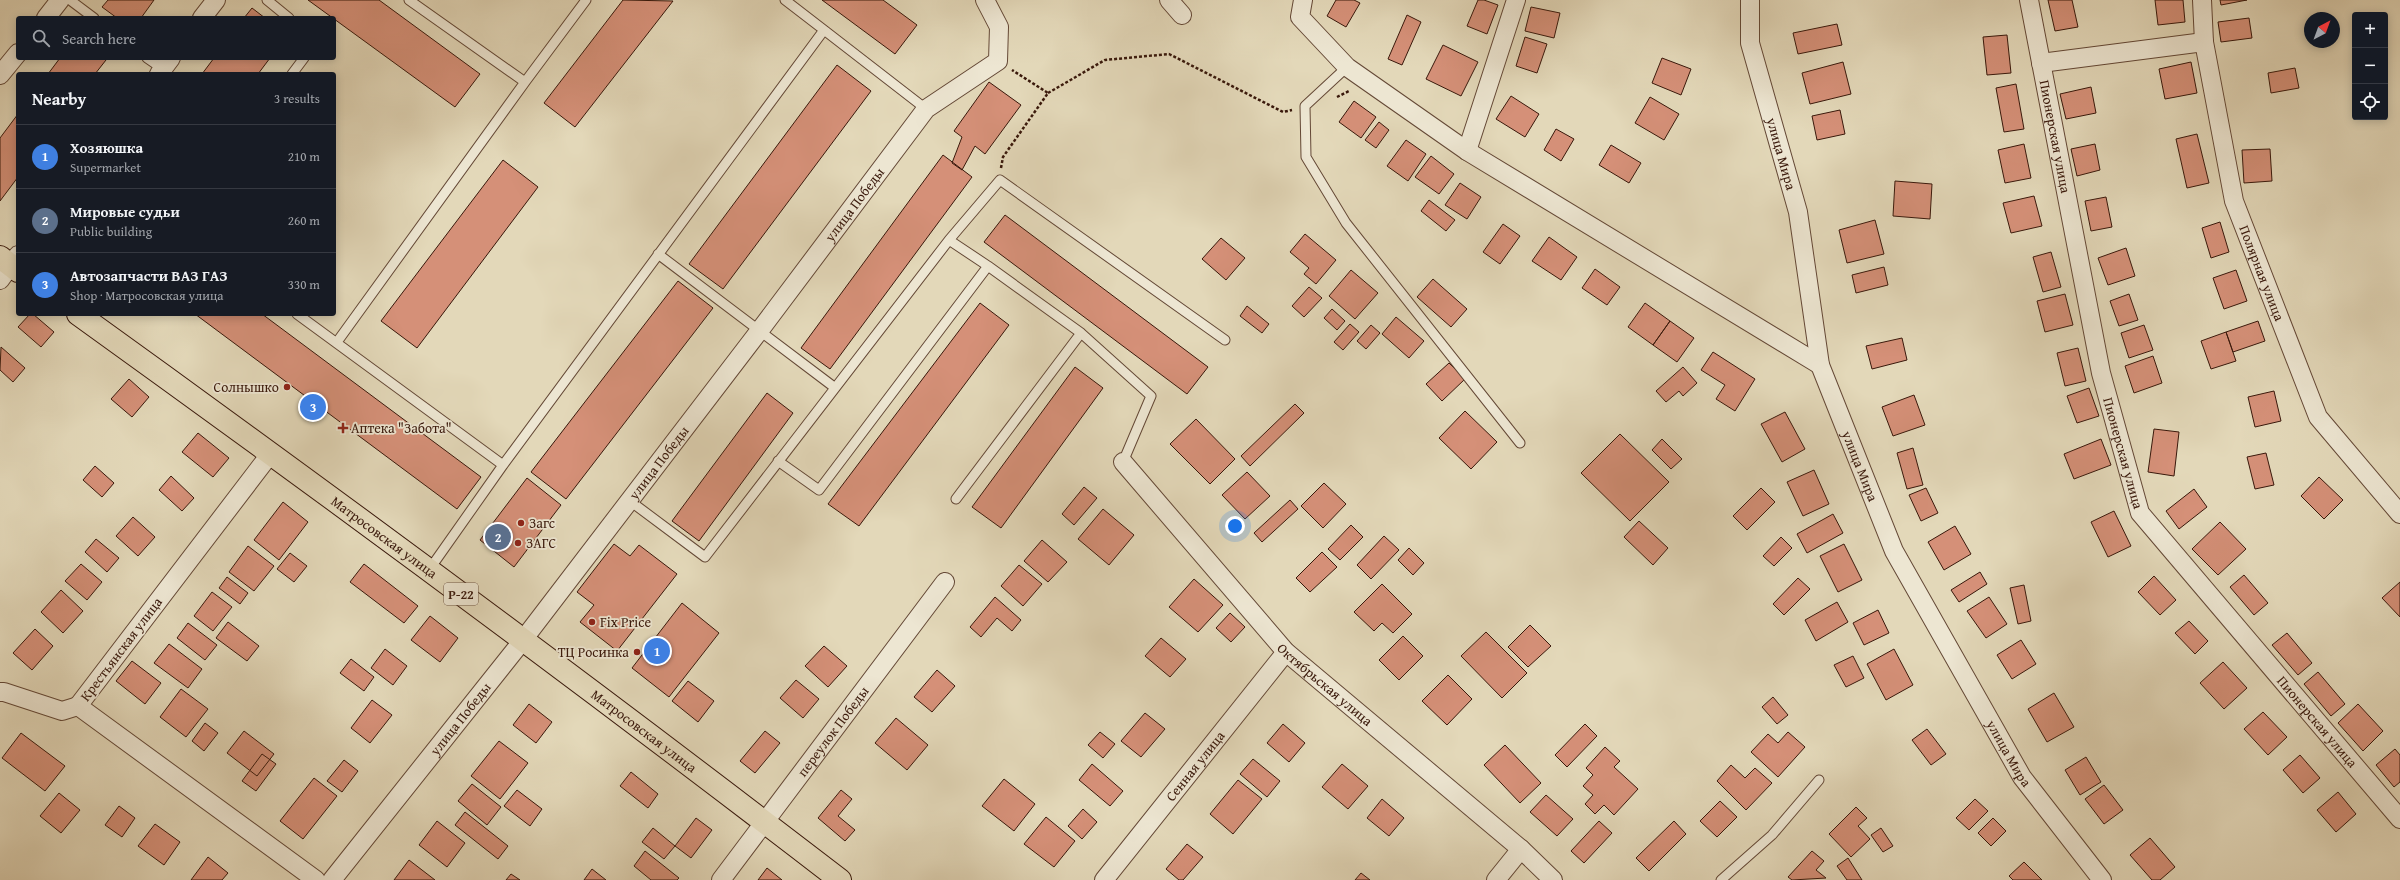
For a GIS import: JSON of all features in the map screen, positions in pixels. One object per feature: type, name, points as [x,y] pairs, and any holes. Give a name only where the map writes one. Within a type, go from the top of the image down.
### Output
[{"type":"highway","name":"Матросовская улица","points":[[81,316],[271,453],[429,570],[840,880]]},
{"type":"street","points":[[48,16],[60,0]]},
{"type":"street","points":[[204,16],[216,0]]},
{"type":"street","points":[[985,0],[999,27],[998,61]]},
{"type":"street","points":[[1169,0],[1182,15]]},
{"type":"street","points":[[1303,0],[1300,17],[1347,67],[1368,82],[1467,151],[1820,365]]},
{"type":"street","points":[[1467,151],[1516,0]]},
{"type":"street","name":"улица Мира","points":[[1750,0],[1750,43],[1798,212],[1820,365],[1894,552],[2022,777],[2102,880]]},
{"type":"street","name":"Пионерская улица","points":[[2029,0],[2101,373],[2140,513],[2400,819]]},
{"type":"street","name":"Полярная улица","points":[[2202,0],[2204,42],[2234,201],[2318,417],[2400,514]]},
{"type":"street","points":[[2041,63],[2204,42]]},
{"type":"street","points":[[0,75],[16,55]]},
{"type":"street","name":"улица Победы","points":[[332,880],[523,640],[760,330],[926,109],[998,61]]},
{"type":"street","name":"Крестьянская улица","points":[[271,453],[78,706],[316,880]]},
{"type":"street","name":"Октябрьская улица","points":[[1123,462],[1286,652],[1521,849],[1553,880]]},
{"type":"street","name":"переулок Победы","points":[[720,880],[945,582]]},
{"type":"street","name":"Сенная улица","points":[[1104,880],[1286,652]]},
{"type":"street","points":[[0,692],[62,711],[78,706]]},
{"type":"street","points":[[1496,880],[1521,849]]},
{"type":"lane","points":[[70,0],[91,16]]},
{"type":"lane","points":[[266,0],[286,16]]},
{"type":"lane","points":[[409,0],[525,82]]},
{"type":"lane","points":[[337,342],[586,0]]},
{"type":"lane","points":[[785,0],[926,109]]},
{"type":"lane","points":[[429,570],[503,465],[824,30]]},
{"type":"lane","points":[[151,60],[164,67]]},
{"type":"lane","points":[[294,72],[302,60]]},
{"type":"lane","points":[[1347,67],[1305,106],[1306,157],[1346,223],[1520,443]]},
{"type":"lane","points":[[630,501],[705,557],[834,387],[949,240],[1000,180],[1225,340]]},
{"type":"lane","points":[[949,240],[988,266],[1080,333],[1151,396],[1123,462]]},
{"type":"lane","points":[[658,254],[834,387]]},
{"type":"lane","points":[[778,461],[820,490],[988,266]]},
{"type":"lane","points":[[300,316],[503,465]]},
{"type":"lane","points":[[956,499],[1080,333]]},
{"type":"lane","points":[[1721,880],[1772,835],[1819,780]]},
{"type":"path","points":[[1000,180],[1003,158],[1048,93],[1105,60],[1169,54],[1283,112],[1339,96],[1368,82]]},
{"type":"path","points":[[998,61],[1048,93]]},
{"type":"building","points":[[108,0],[154,0],[142,16],[114,16],[102,7]]},
{"type":"building","points":[[308,0],[379,0],[480,74],[455,107],[336,20],[336,16],[330,16]]},
{"type":"building","points":[[623,0],[673,1],[575,127],[544,103]]},
{"type":"building","points":[[822,0],[883,0],[917,25],[895,54]]},
{"type":"building","points":[[1336,0],[1354,0],[1360,3],[1346,27],[1327,16]]},
{"type":"building","points":[[1478,0],[1484,0],[1498,5],[1487,34],[1467,26]]},
{"type":"building","points":[[2048,0],[2072,0],[2078,27],[2055,31]]},
{"type":"building","points":[[2155,0],[2183,0],[2185,22],[2158,25]]},
{"type":"building","points":[[2220,0],[2247,0],[2221,5]]},
{"type":"building","points":[[1531,7],[1560,13],[1554,38],[1525,31]]},
{"type":"building","points":[[252,8],[262,16],[246,16]]},
{"type":"building","points":[[1407,15],[1421,22],[1402,65],[1388,59]]},
{"type":"building","points":[[2249,18],[2252,38],[2221,42],[2218,22]]},
{"type":"building","points":[[1837,24],[1842,45],[1798,54],[1793,33]]},
{"type":"building","points":[[2007,35],[2011,73],[1987,75],[1983,37]]},
{"type":"building","points":[[1525,37],[1547,44],[1537,73],[1516,66]]},
{"type":"building","points":[[1443,45],[1478,62],[1461,96],[1426,79]]},
{"type":"building","points":[[1662,58],[1691,69],[1681,95],[1652,83]]},
{"type":"building","points":[[58,60],[106,60],[97,72],[50,72]]},
{"type":"building","points":[[212,60],[268,60],[260,72],[204,72]]},
{"type":"building","points":[[1843,62],[1851,94],[1810,104],[1802,73]]},
{"type":"building","points":[[2191,62],[2197,93],[2165,99],[2159,69]]},
{"type":"building","points":[[837,65],[871,91],[723,289],[689,264]]},
{"type":"building","points":[[2295,68],[2299,88],[2271,93],[2268,73]]},
{"type":"building","points":[[989,82],[1021,105],[985,154],[975,146],[962,170],[952,163],[962,137],[954,131]]},
{"type":"building","points":[[2016,84],[2024,129],[2004,132],[1996,88]]},
{"type":"building","points":[[2091,87],[2096,113],[2066,119],[2060,94]]},
{"type":"building","points":[[1511,96],[1539,114],[1525,137],[1496,119]]},
{"type":"building","points":[[1650,97],[1679,114],[1664,140],[1635,123]]},
{"type":"building","points":[[1354,101],[1376,117],[1361,138],[1339,122]]},
{"type":"building","points":[[1840,110],[1845,134],[1817,140],[1812,116]]},
{"type":"building","points":[[16,117],[16,180],[0,201],[0,138]]},
{"type":"building","points":[[1379,122],[1389,130],[1376,148],[1365,140]]},
{"type":"building","points":[[1556,129],[1574,139],[1561,161],[1544,150]]},
{"type":"building","points":[[2197,134],[2209,183],[2187,188],[2176,139]]},
{"type":"building","points":[[1406,140],[1426,154],[1408,181],[1387,166]]},
{"type":"building","points":[[2024,144],[2031,178],[2005,183],[1998,150]]},
{"type":"building","points":[[2095,144],[2100,170],[2077,176],[2071,149]]},
{"type":"building","points":[[1611,145],[1641,163],[1629,183],[1599,165]]},
{"type":"building","points":[[2270,149],[2272,181],[2244,183],[2242,150]]},
{"type":"building","points":[[943,155],[972,177],[830,369],[801,348]]},
{"type":"building","points":[[1431,156],[1454,174],[1439,194],[1415,177]]},
{"type":"building","points":[[503,160],[538,187],[417,348],[381,321]]},
{"type":"building","points":[[1895,181],[1932,184],[1930,219],[1893,216]]},
{"type":"building","points":[[1460,183],[1481,197],[1467,219],[1445,205]]},
{"type":"building","points":[[2034,196],[2042,226],[2011,233],[2003,203]]},
{"type":"building","points":[[2106,197],[2112,227],[2091,231],[2085,201]]},
{"type":"building","points":[[1429,200],[1455,220],[1446,231],[1421,211]]},
{"type":"building","points":[[1005,215],[1208,367],[1187,394],[984,242]]},
{"type":"building","points":[[1875,220],[1884,254],[1847,263],[1839,230]]},
{"type":"building","points":[[2220,222],[2229,252],[2211,258],[2202,228]]},
{"type":"building","points":[[1503,224],[1520,236],[1500,264],[1483,252]]},
{"type":"building","points":[[1305,234],[1336,260],[1316,284],[1304,274],[1309,268],[1290,252]]},
{"type":"building","points":[[1549,237],[1577,257],[1561,280],[1532,261]]},
{"type":"building","points":[[1221,238],[1245,258],[1226,280],[1202,259]]},
{"type":"building","points":[[2126,248],[2135,276],[2108,285],[2098,258]]},
{"type":"building","points":[[2051,252],[2061,287],[2043,292],[2033,257]]},
{"type":"building","points":[[1884,267],[1888,285],[1856,293],[1852,275]]},
{"type":"building","points":[[1595,269],[1620,287],[1607,305],[1582,288]]},
{"type":"building","points":[[1351,270],[1378,293],[1355,319],[1329,296]]},
{"type":"building","points":[[2236,270],[2247,301],[2224,309],[2213,278]]},
{"type":"building","points":[[1433,279],[1467,309],[1451,327],[1417,297]]},
{"type":"building","points":[[678,281],[713,308],[566,499],[531,472]]},
{"type":"building","points":[[1309,287],[1322,298],[1304,317],[1292,306]]},
{"type":"building","points":[[2065,294],[2073,325],[2045,332],[2037,301]]},
{"type":"building","points":[[2129,294],[2138,320],[2119,326],[2110,301]]},
{"type":"building","points":[[980,303],[1009,325],[859,526],[828,504]]},
{"type":"building","points":[[1645,303],[1670,321],[1653,345],[1628,327]]},
{"type":"building","points":[[1247,306],[1269,324],[1262,333],[1240,316]]},
{"type":"building","points":[[1332,309],[1345,321],[1337,330],[1324,318]]},
{"type":"building","points":[[28,316],[35,316],[54,332],[41,347],[18,327]]},
{"type":"building","points":[[198,316],[265,316],[481,477],[457,509]]},
{"type":"building","points":[[1396,317],[1424,341],[1409,358],[1382,334]]},
{"type":"building","points":[[1670,321],[1694,338],[1677,362],[1653,345]]},
{"type":"building","points":[[2258,321],[2265,341],[2233,352],[2226,332]]},
{"type":"building","points":[[1350,324],[1359,332],[1343,350],[1334,342]]},
{"type":"building","points":[[1371,325],[1380,333],[1366,349],[1357,341]]},
{"type":"building","points":[[2144,325],[2153,350],[2129,358],[2121,333]]},
{"type":"building","points":[[2226,332],[2236,361],[2211,369],[2201,341]]},
{"type":"building","points":[[1902,338],[1907,360],[1872,369],[1866,346]]},
{"type":"building","points":[[1,347],[25,368],[13,382],[0,370]]},
{"type":"building","points":[[2078,348],[2086,381],[2065,386],[2057,353]]},
{"type":"building","points":[[1713,352],[1755,379],[1735,411],[1716,399],[1725,385],[1701,370]]},
{"type":"building","points":[[2153,356],[2162,383],[2134,393],[2125,366]]},
{"type":"building","points":[[1449,363],[1465,379],[1442,401],[1426,384]]},
{"type":"building","points":[[1075,367],[1103,388],[1001,528],[972,507]]},
{"type":"building","points":[[1683,367],[1697,383],[1683,396],[1679,391],[1666,402],[1656,391]]},
{"type":"building","points":[[129,379],[149,397],[132,417],[111,399]]},
{"type":"building","points":[[2089,388],[2099,416],[2077,423],[2067,396]]},
{"type":"building","points":[[2274,391],[2281,421],[2255,427],[2248,397]]},
{"type":"building","points":[[767,393],[793,413],[699,541],[672,521]]},
{"type":"building","points":[[1914,395],[1925,425],[1893,436],[1882,407]]},
{"type":"building","points":[[1295,404],[1304,413],[1250,466],[1241,456]]},
{"type":"building","points":[[1465,411],[1497,442],[1471,469],[1439,438]]},
{"type":"building","points":[[1785,412],[1805,449],[1782,462],[1761,424]]},
{"type":"building","points":[[1196,419],[1235,459],[1210,484],[1170,444]]},
{"type":"building","points":[[2154,429],[2179,432],[2174,476],[2148,472]]},
{"type":"building","points":[[198,433],[229,458],[213,477],[182,452]]},
{"type":"building","points":[[1620,434],[1669,482],[1630,521],[1581,473]]},
{"type":"building","points":[[1662,439],[1682,459],[1671,469],[1652,450]]},
{"type":"building","points":[[2101,439],[2111,465],[2074,479],[2064,454]]},
{"type":"building","points":[[1913,448],[1923,485],[1907,489],[1897,453]]},
{"type":"building","points":[[2266,453],[2274,485],[2255,489],[2247,457]]},
{"type":"building","points":[[95,466],[114,483],[102,497],[83,480]]},
{"type":"building","points":[[1814,470],[1829,504],[1803,516],[1787,482]]},
{"type":"building","points":[[1247,472],[1270,496],[1245,519],[1222,495]]},
{"type":"building","points":[[171,476],[194,498],[182,511],[159,490]]},
{"type":"building","points":[[2319,477],[2343,500],[2324,519],[2301,496]]},
{"type":"building","points":[[527,478],[561,505],[514,567],[480,540]]},
{"type":"building","points":[[1324,483],[1346,504],[1323,528],[1301,506]]},
{"type":"building","points":[[1084,487],[1097,498],[1074,525],[1062,514]]},
{"type":"building","points":[[1761,488],[1775,502],[1747,530],[1733,516]]},
{"type":"building","points":[[1926,488],[1938,513],[1921,521],[1909,495]]},
{"type":"building","points":[[2194,489],[2207,507],[2179,529],[2166,511]]},
{"type":"building","points":[[1290,500],[1298,509],[1262,542],[1254,533]]},
{"type":"building","points":[[283,502],[308,522],[279,560],[254,540]]},
{"type":"building","points":[[1103,509],[1134,535],[1109,565],[1078,539]]},
{"type":"building","points":[[2114,511],[2131,546],[2108,557],[2091,522]]},
{"type":"building","points":[[1833,514],[1843,533],[1807,553],[1797,534]]},
{"type":"building","points":[[133,517],[155,537],[138,556],[116,536]]},
{"type":"building","points":[[1639,521],[1668,548],[1653,565],[1624,537]]},
{"type":"building","points":[[2220,522],[2246,549],[2218,575],[2192,549]]},
{"type":"building","points":[[1351,525],[1363,537],[1340,560],[1328,549]]},
{"type":"building","points":[[1955,526],[1971,554],[1944,570],[1928,542]]},
{"type":"building","points":[[1384,536],[1399,550],[1371,579],[1357,565]]},
{"type":"building","points":[[1781,537],[1792,548],[1774,566],[1763,556]]},
{"type":"building","points":[[96,539],[119,558],[107,572],[85,552]]},
{"type":"building","points":[[1042,540],[1067,562],[1048,582],[1024,561]]},
{"type":"building","points":[[614,544],[630,556],[639,545],[677,574],[617,651],[580,622],[594,605],[577,592]]},
{"type":"building","points":[[1844,544],[1862,580],[1838,592],[1820,556]]},
{"type":"building","points":[[248,546],[274,566],[254,591],[229,572]]},
{"type":"building","points":[[1409,548],[1424,563],[1413,575],[1398,560]]},
{"type":"building","points":[[1322,552],[1337,567],[1310,592],[1296,578]]},
{"type":"building","points":[[290,553],[307,566],[294,582],[277,569]]},
{"type":"building","points":[[81,564],[102,582],[87,600],[65,581]]},
{"type":"building","points":[[364,564],[418,606],[404,623],[350,582]]},
{"type":"building","points":[[1019,565],[1042,584],[1023,606],[1001,586]]},
{"type":"building","points":[[1980,572],[1987,584],[1959,602],[1951,590]]},
{"type":"building","points":[[2244,575],[2268,603],[2254,615],[2230,587]]},
{"type":"building","points":[[2154,576],[2176,600],[2160,615],[2138,592]]},
{"type":"building","points":[[227,577],[248,593],[240,604],[219,588]]},
{"type":"building","points":[[1798,578],[1810,589],[1784,615],[1773,604]]},
{"type":"building","points":[[1194,579],[1223,605],[1198,632],[1169,607]]},
{"type":"building","points":[[2400,582],[2400,617],[2382,598]]},
{"type":"building","points":[[1382,584],[1412,614],[1393,633],[1382,623],[1374,631],[1354,612]]},
{"type":"building","points":[[2024,585],[2031,621],[2018,624],[2010,588]]},
{"type":"building","points":[[61,590],[83,611],[63,633],[41,612]]},
{"type":"building","points":[[212,592],[232,607],[213,631],[194,616]]},
{"type":"building","points":[[995,597],[1021,620],[1012,631],[997,618],[981,637],[970,627]]},
{"type":"building","points":[[1989,597],[2007,624],[1986,638],[1967,611]]},
{"type":"building","points":[[1837,602],[1848,622],[1816,641],[1805,620]]},
{"type":"building","points":[[682,603],[719,633],[669,697],[632,668]]},
{"type":"building","points":[[1878,610],[1889,633],[1864,645],[1853,623]]},
{"type":"building","points":[[1230,613],[1245,627],[1231,642],[1216,628]]},
{"type":"building","points":[[430,616],[458,638],[440,662],[411,640]]},
{"type":"building","points":[[2189,621],[2208,641],[2195,654],[2175,633]]},
{"type":"building","points":[[228,622],[259,646],[247,661],[216,638]]},
{"type":"building","points":[[188,623],[217,645],[205,660],[177,638]]},
{"type":"building","points":[[1530,625],[1551,646],[1528,667],[1508,647]]},
{"type":"building","points":[[35,629],[53,646],[32,670],[13,653]]},
{"type":"building","points":[[1486,632],[1527,673],[1502,698],[1461,656]]},
{"type":"building","points":[[2287,633],[2312,663],[2298,675],[2272,645]]},
{"type":"building","points":[[1403,636],[1423,656],[1399,680],[1379,660]]},
{"type":"building","points":[[1161,638],[1186,659],[1170,677],[1145,656]]},
{"type":"building","points":[[2021,640],[2036,664],[2012,679],[1997,655]]},
{"type":"building","points":[[169,644],[202,669],[188,688],[154,663]]},
{"type":"building","points":[[824,646],[847,666],[828,687],[805,666]]},
{"type":"building","points":[[385,649],[407,666],[393,685],[371,668]]},
{"type":"building","points":[[1894,649],[1913,685],[1886,700],[1867,664]]},
{"type":"building","points":[[1853,656],[1864,678],[1846,687],[1834,665]]},
{"type":"building","points":[[351,659],[374,677],[364,691],[340,673]]},
{"type":"building","points":[[132,661],[161,683],[145,704],[116,681]]},
{"type":"building","points":[[2223,662],[2247,688],[2224,709],[2200,683]]},
{"type":"building","points":[[937,670],[955,686],[932,712],[914,697]]},
{"type":"building","points":[[2318,672],[2345,704],[2331,716],[2304,684]]},
{"type":"building","points":[[1448,675],[1472,699],[1447,725],[1422,701]]},
{"type":"building","points":[[796,680],[819,699],[803,718],[780,698]]},
{"type":"building","points":[[688,681],[714,701],[698,722],[672,701]]},
{"type":"building","points":[[181,689],[208,709],[186,737],[160,717]]},
{"type":"building","points":[[2054,693],[2074,727],[2047,742],[2028,709]]},
{"type":"building","points":[[1773,697],[1788,715],[1777,724],[1762,707]]},
{"type":"building","points":[[372,700],[392,715],[370,743],[351,728]]},
{"type":"building","points":[[529,704],[552,722],[536,743],[513,725]]},
{"type":"building","points":[[2358,704],[2383,731],[2363,751],[2338,723]]},
{"type":"building","points":[[2263,712],[2287,737],[2268,755],[2244,729]]},
{"type":"building","points":[[1145,713],[1165,729],[1141,757],[1121,741]]},
{"type":"building","points":[[896,718],[928,745],[907,770],[875,743]]},
{"type":"building","points":[[205,723],[218,733],[204,751],[192,741]]},
{"type":"building","points":[[1283,724],[1305,743],[1289,762],[1267,743]]},
{"type":"building","points":[[1585,724],[1597,736],[1567,767],[1555,755]]},
{"type":"building","points":[[1927,729],[1946,754],[1931,765],[1912,740]]},
{"type":"building","points":[[244,731],[274,754],[257,776],[227,753]]},
{"type":"building","points":[[765,731],[780,743],[755,773],[740,761]]},
{"type":"building","points":[[1100,732],[1115,744],[1103,758],[1088,745]]},
{"type":"building","points":[[1788,732],[1805,747],[1778,777],[1751,752],[1768,734],[1778,743]]},
{"type":"building","points":[[21,733],[65,766],[45,791],[2,758]]},
{"type":"building","points":[[499,741],[528,763],[500,799],[471,776]]},
{"type":"building","points":[[1505,745],[1541,783],[1520,803],[1484,765]]},
{"type":"building","points":[[1605,747],[1620,761],[1614,767],[1638,789],[1614,815],[1604,805],[1595,814],[1585,804],[1593,795],[1583,786],[1593,775],[1586,768]]},
{"type":"building","points":[[2395,749],[2400,755],[2400,782],[2394,787],[2376,765]]},
{"type":"building","points":[[262,754],[276,764],[256,791],[242,781]]},
{"type":"building","points":[[2300,755],[2320,778],[2303,793],[2283,770]]},
{"type":"building","points":[[2086,757],[2101,782],[2080,795],[2065,770]]},
{"type":"building","points":[[1253,759],[1280,781],[1267,797],[1240,774]]},
{"type":"building","points":[[344,760],[358,771],[342,792],[327,781]]},
{"type":"building","points":[[1092,764],[1123,791],[1110,806],[1079,780]]},
{"type":"building","points":[[1342,764],[1368,786],[1348,809],[1322,787]]},
{"type":"building","points":[[1731,765],[1745,778],[1755,768],[1772,783],[1746,810],[1717,781]]},
{"type":"building","points":[[631,772],[658,794],[648,808],[620,786]]},
{"type":"building","points":[[314,778],[337,796],[303,839],[280,821]]},
{"type":"building","points":[[1004,779],[1035,804],[1014,831],[982,806]]},
{"type":"building","points":[[1238,780],[1262,799],[1233,834],[1210,814]]},
{"type":"building","points":[[472,784],[501,807],[487,825],[458,801]]},
{"type":"building","points":[[2104,785],[2123,810],[2104,824],[2085,799]]},
{"type":"building","points":[[517,790],[542,809],[530,826],[504,806]]},
{"type":"building","points":[[841,790],[852,799],[838,816],[855,830],[845,841],[818,818]]},
{"type":"building","points":[[2338,792],[2356,814],[2336,832],[2317,810]]},
{"type":"building","points":[[59,793],[80,810],[61,833],[40,816]]},
{"type":"building","points":[[1546,795],[1573,819],[1557,836],[1530,812]]},
{"type":"building","points":[[1382,799],[1404,818],[1389,836],[1367,818]]},
{"type":"building","points":[[1975,799],[1988,811],[1969,830],[1956,818]]},
{"type":"building","points":[[1720,801],[1737,817],[1717,837],[1700,821]]},
{"type":"building","points":[[119,806],[135,818],[122,837],[105,825]]},
{"type":"building","points":[[1856,807],[1867,818],[1858,826],[1870,839],[1851,857],[1829,834]]},
{"type":"building","points":[[1083,809],[1097,822],[1082,839],[1068,826]]},
{"type":"building","points":[[465,812],[508,846],[498,859],[455,825]]},
{"type":"building","points":[[1046,817],[1075,841],[1054,867],[1024,844]]},
{"type":"building","points":[[696,818],[712,830],[691,858],[675,846]]},
{"type":"building","points":[[1993,818],[2006,831],[1991,846],[1978,833]]},
{"type":"building","points":[[437,821],[465,843],[447,867],[419,845]]},
{"type":"building","points":[[1599,821],[1612,833],[1584,863],[1571,851]]},
{"type":"building","points":[[1674,821],[1686,834],[1649,871],[1636,858]]},
{"type":"building","points":[[155,824],[180,842],[164,865],[138,846]]},
{"type":"building","points":[[653,828],[675,846],[664,859],[642,842]]},
{"type":"building","points":[[1881,828],[1893,846],[1883,852],[1871,835]]},
{"type":"building","points":[[2150,838],[2175,867],[2160,880],[2152,880],[2130,855]]},
{"type":"building","points":[[1187,844],[1203,857],[1183,880],[1179,880],[1166,869]]},
{"type":"building","points":[[645,851],[679,878],[677,880],[651,880],[634,866]]},
{"type":"building","points":[[1812,851],[1824,861],[1816,870],[1826,878],[1792,880],[1788,877]]},
{"type":"building","points":[[208,857],[228,873],[222,880],[191,880]]},
{"type":"building","points":[[1848,858],[1862,880],[1847,880],[1837,866]]},
{"type":"building","points":[[409,860],[435,880],[394,880]]},
{"type":"building","points":[[2024,862],[2042,880],[2013,880],[2009,876]]},
{"type":"building","points":[[767,868],[782,880],[758,880]]},
{"type":"building","points":[[592,869],[606,880],[584,880]]},
{"type":"building","points":[[1361,873],[1370,880],[1355,880]]},
{"type":"building","points":[[511,874],[520,880],[506,880]]},
{"type":"place","name":"Солнышко","points":[[287,387]]},
{"type":"place","name":"Автозапчасти ВАЗ ГАЗ","points":[[313,407]]},
{"type":"place","name":"Аптека \"Забота\"","points":[[343,428]]},
{"type":"place","name":"Загс","points":[[521,523]]},
{"type":"place","name":"Мировые судьи","points":[[498,537]]},
{"type":"place","name":"ЗАГС","points":[[518,543]]},
{"type":"place","name":"Fix Price","points":[[592,622]]},
{"type":"place","name":"Хозяюшка","points":[[657,651]]},
{"type":"place","name":"ТЦ Росинка","points":[[637,652]]}]
